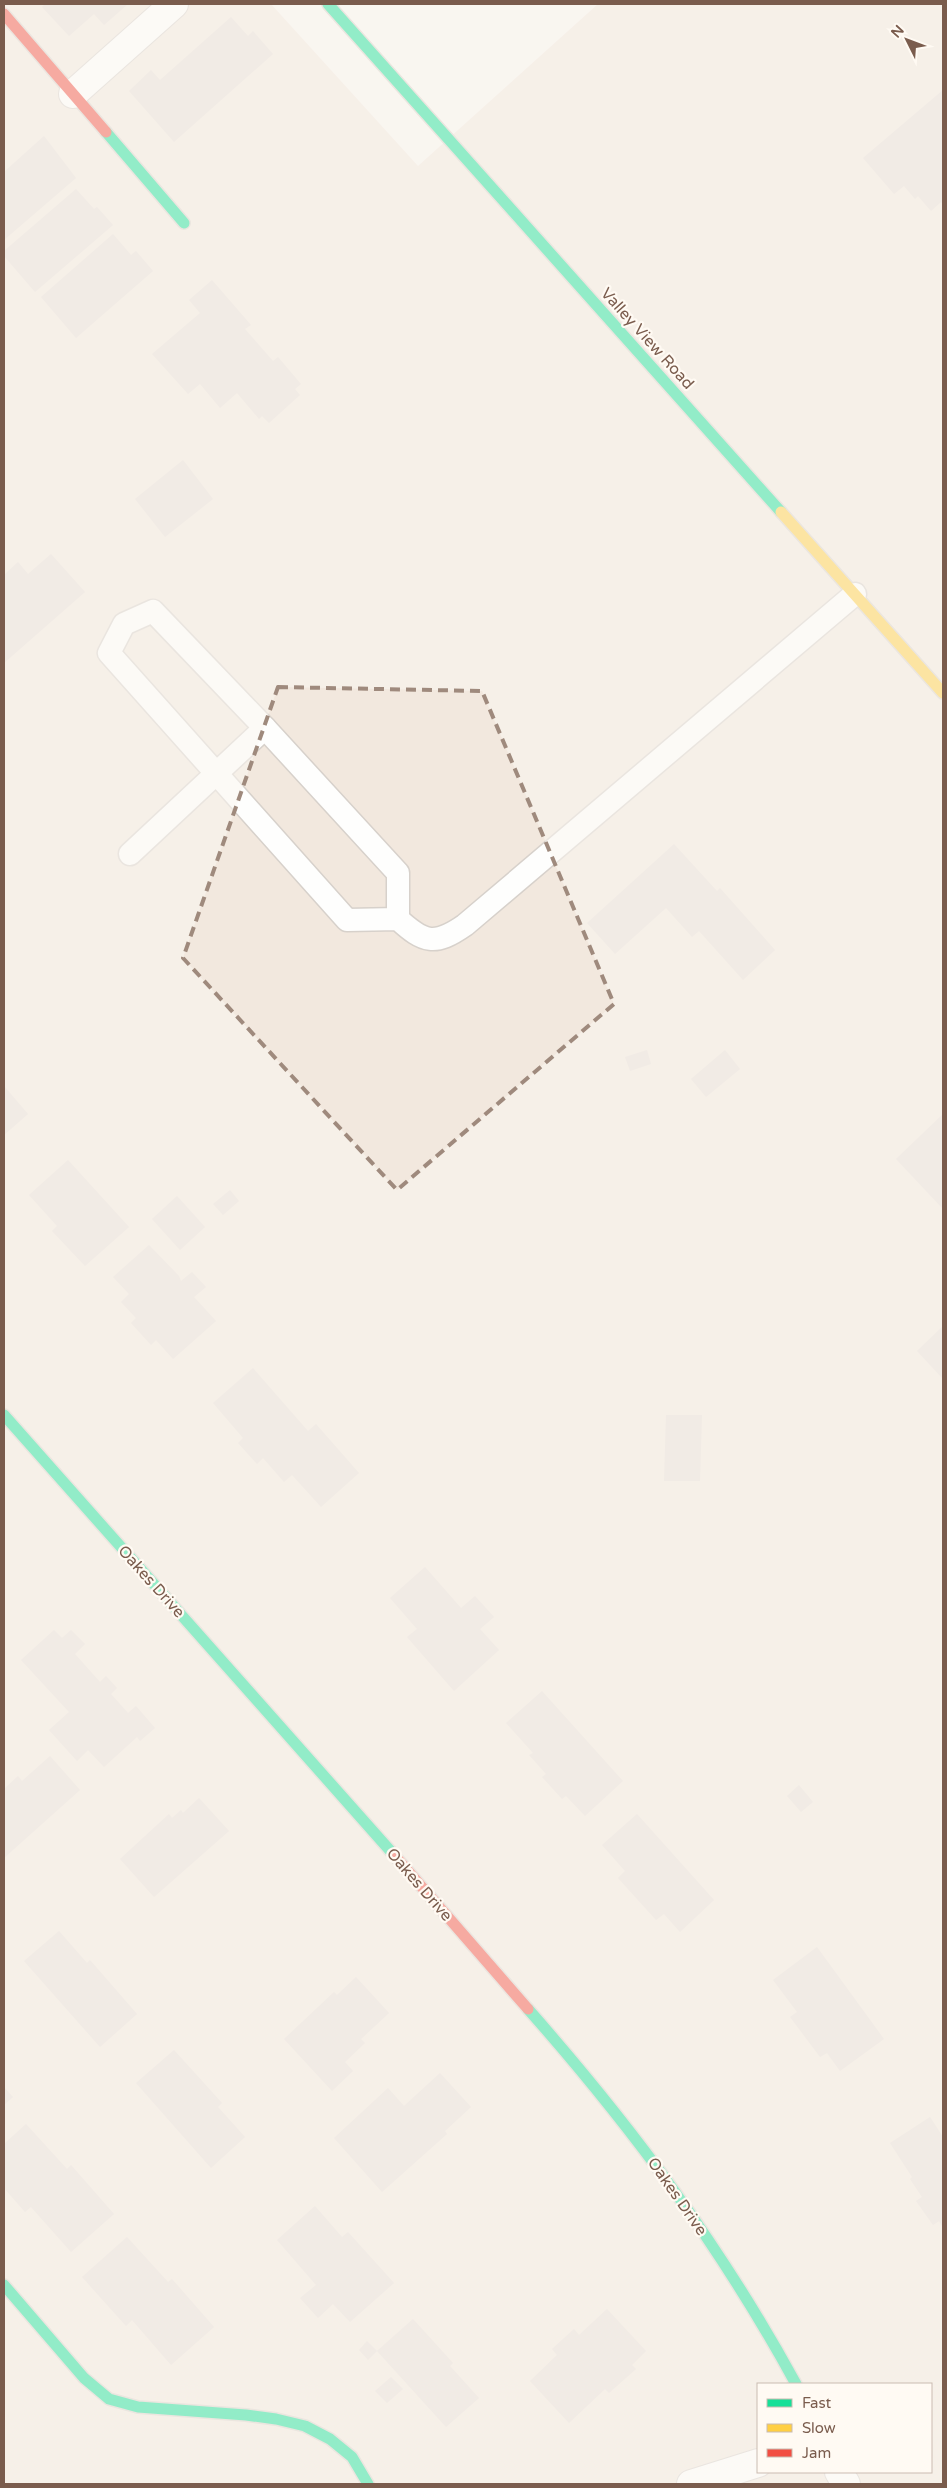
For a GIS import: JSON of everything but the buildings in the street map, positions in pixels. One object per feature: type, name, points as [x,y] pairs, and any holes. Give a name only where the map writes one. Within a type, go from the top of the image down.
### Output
[{"type":"street","points":[[73,94],[174,4]]},
{"type":"street","name":"Valley View Road","points":[[328,4],[943,693]]},
{"type":"street","points":[[4,14],[184,223]]},
{"type":"street","name":"Oakes Drive","points":[[4,1415],[260,1700],[504,1980],[627,2127],[668,2181],[729,2270],[762,2322],[795,2383]]},
{"type":"street","points":[[4,2285],[84,2378],[109,2399],[143,2408],[185,2413],[271,2417],[309,2427],[329,2437],[343,2449],[357,2464],[368,2484]]},
{"type":"street","points":[[691,2484],[757,2462]]},
{"type":"lane","points":[[398,919],[398,873],[265,728],[153,611],[124,624],[110,653],[347,920],[398,919],[414,933],[429,939],[448,937],[465,925],[855,594]]},
{"type":"lane","points":[[130,854],[265,728]]},
{"type":"highlighted area","points":[[278,687],[482,691],[614,1004],[397,1190],[183,958]]},
{"type":"shaded area","points":[[4,4],[271,4],[418,166],[598,4],[943,4],[943,2484],[4,2484]]},
{"type":"traffic: fast","points":[[328,4],[781,512]]},
{"type":"traffic: fast","points":[[106,132],[184,223]]},
{"type":"traffic: fast","points":[[4,1415],[394,1855]]},
{"type":"traffic: fast","points":[[528,2009],[603,2098],[705,2235],[737,2283],[795,2383]]},
{"type":"traffic: fast","points":[[4,2285],[84,2378],[109,2399],[138,2407],[246,2415],[276,2419],[305,2426],[330,2439],[352,2457],[368,2484]]},
{"type":"traffic: slow","points":[[781,512],[943,693]]},
{"type":"traffic: jam","points":[[4,14],[106,132]]},
{"type":"traffic: jam","points":[[394,1855],[528,2009]]}]
